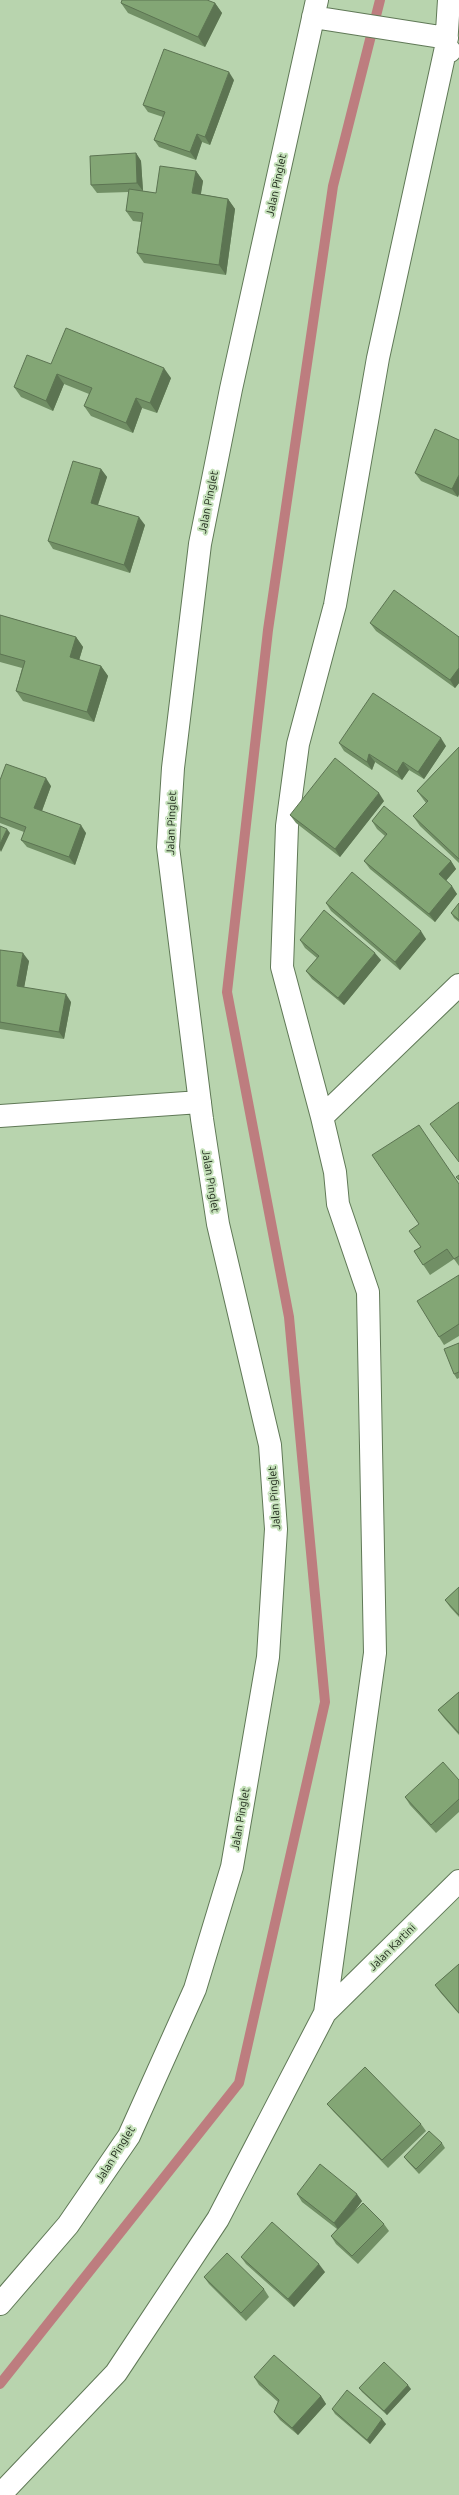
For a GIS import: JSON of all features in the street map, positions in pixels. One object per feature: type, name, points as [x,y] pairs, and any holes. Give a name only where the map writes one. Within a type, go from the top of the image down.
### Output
[{"type":"street","points":[[0,2495],[116,2373],[218,2219],[325,2013],[375,1653],[368,1292],[338,1204],[335,1172],[282,967],[287,826],[298,744],[335,604],[378,358],[451,49],[449,0]]},
{"type":"street","points":[[319,11],[424,33],[451,49]]},
{"type":"street","name":"Jalan Pinglet","points":[[0,2304],[68,2225],[129,2136],[195,1989],[232,1867],[268,1657],[276,1529],[270,1445],[218,1224],[200,1102],[168,847],[173,768],[200,544],[231,389],[319,11]]},
{"type":"street","points":[[322,1117],[459,985]]},
{"type":"street","points":[[0,1116],[200,1102]]},
{"type":"street","name":"Jalan Kartini","points":[[325,2013],[459,1881]]},
{"type":"building","points":[[122,0],[207,0],[215,3],[198,37],[121,3]]},
{"type":"building","points":[[164,49],[229,72],[205,137],[197,134],[190,152],[154,140],[165,112],[143,105]]},
{"type":"building","points":[[136,153],[137,183],[91,185],[90,156]]},
{"type":"building","points":[[160,166],[196,171],[192,193],[228,199],[219,265],[137,253],[143,213],[126,211],[129,189],[156,193]]},
{"type":"building","points":[[66,328],[164,368],[150,403],[136,398],[126,423],[84,406],[92,388],[57,374],[46,401],[14,387],[27,355],[51,364]]},
{"type":"building","points":[[435,429],[459,440],[459,475],[452,489],[415,473]]},
{"type":"building","points":[[73,461],[101,469],[91,503],[139,517],[124,565],[48,541]]},
{"type":"building","points":[[394,590],[459,637],[459,668],[450,680],[370,623]]},
{"type":"building","points":[[0,615],[76,637],[70,657],[101,666],[87,712],[16,691],[25,661],[0,654]]},
{"type":"building","points":[[373,693],[441,738],[418,772],[403,762],[397,772],[369,754],[367,762],[339,743]]},
{"type":"building","points":[[459,747],[459,859],[413,816],[428,801],[417,791]]},
{"type":"building","points":[[335,758],[379,793],[335,849],[290,815]]},
{"type":"building","points":[[6,764],[46,778],[34,808],[81,825],[69,857],[21,840],[26,827],[0,817],[0,780]]},
{"type":"building","points":[[384,806],[451,861],[439,874],[452,886],[429,914],[364,861],[387,834],[372,821]]},
{"type":"building","points":[[0,826],[7,829],[0,844]]},
{"type":"building","points":[[352,872],[421,931],[395,962],[326,903]]},
{"type":"building","points":[[459,903],[459,920],[451,913]]},
{"type":"building","points":[[324,910],[375,953],[338,998],[306,971],[319,956],[300,940]]},
{"type":"building","points":[[0,950],[23,953],[17,986],[66,994],[59,1032],[0,1022]]},
{"type":"building","points":[[459,1102],[459,1162],[430,1124]]},
{"type":"building","points":[[419,1125],[459,1184],[459,1256],[454,1259],[447,1249],[423,1265],[414,1251],[421,1247],[409,1231],[419,1224],[372,1155]]},
{"type":"building","points":[[459,1275],[459,1324],[439,1337],[417,1301]]},
{"type":"building","points":[[459,1343],[459,1372],[454,1374],[444,1349]]},
{"type":"building","points":[[459,1587],[459,1615],[445,1600]]},
{"type":"building","points":[[459,1692],[459,1733],[438,1710]]},
{"type":"building","points":[[443,1762],[459,1780],[459,1799],[431,1825],[405,1797]]},
{"type":"building","points":[[459,1964],[459,2013],[435,1985]]},
{"type":"building","points":[[365,2067],[421,2124],[382,2160],[327,2104]]},
{"type":"building","points":[[429,2131],[442,2143],[416,2169],[404,2157]]},
{"type":"building","points":[[320,2164],[357,2194],[334,2223],[297,2194]]},
{"type":"building","points":[[363,2203],[384,2224],[352,2256],[331,2236]]},
{"type":"building","points":[[272,2222],[319,2264],[288,2299],[241,2257]]},
{"type":"building","points":[[227,2253],[264,2289],[241,2313],[204,2277]]},
{"type":"building","points":[[274,2355],[321,2396],[292,2428],[274,2412],[279,2400],[254,2377]]},
{"type":"building","points":[[384,2362],[408,2385],[384,2411],[359,2388]]},
{"type":"building","points":[[347,2390],[382,2419],[367,2440],[332,2409]]},
{"type":"waterway","points":[[0,2384],[239,2083],[325,1702],[289,1317],[227,992],[268,630],[333,186],[380,0]]}]
